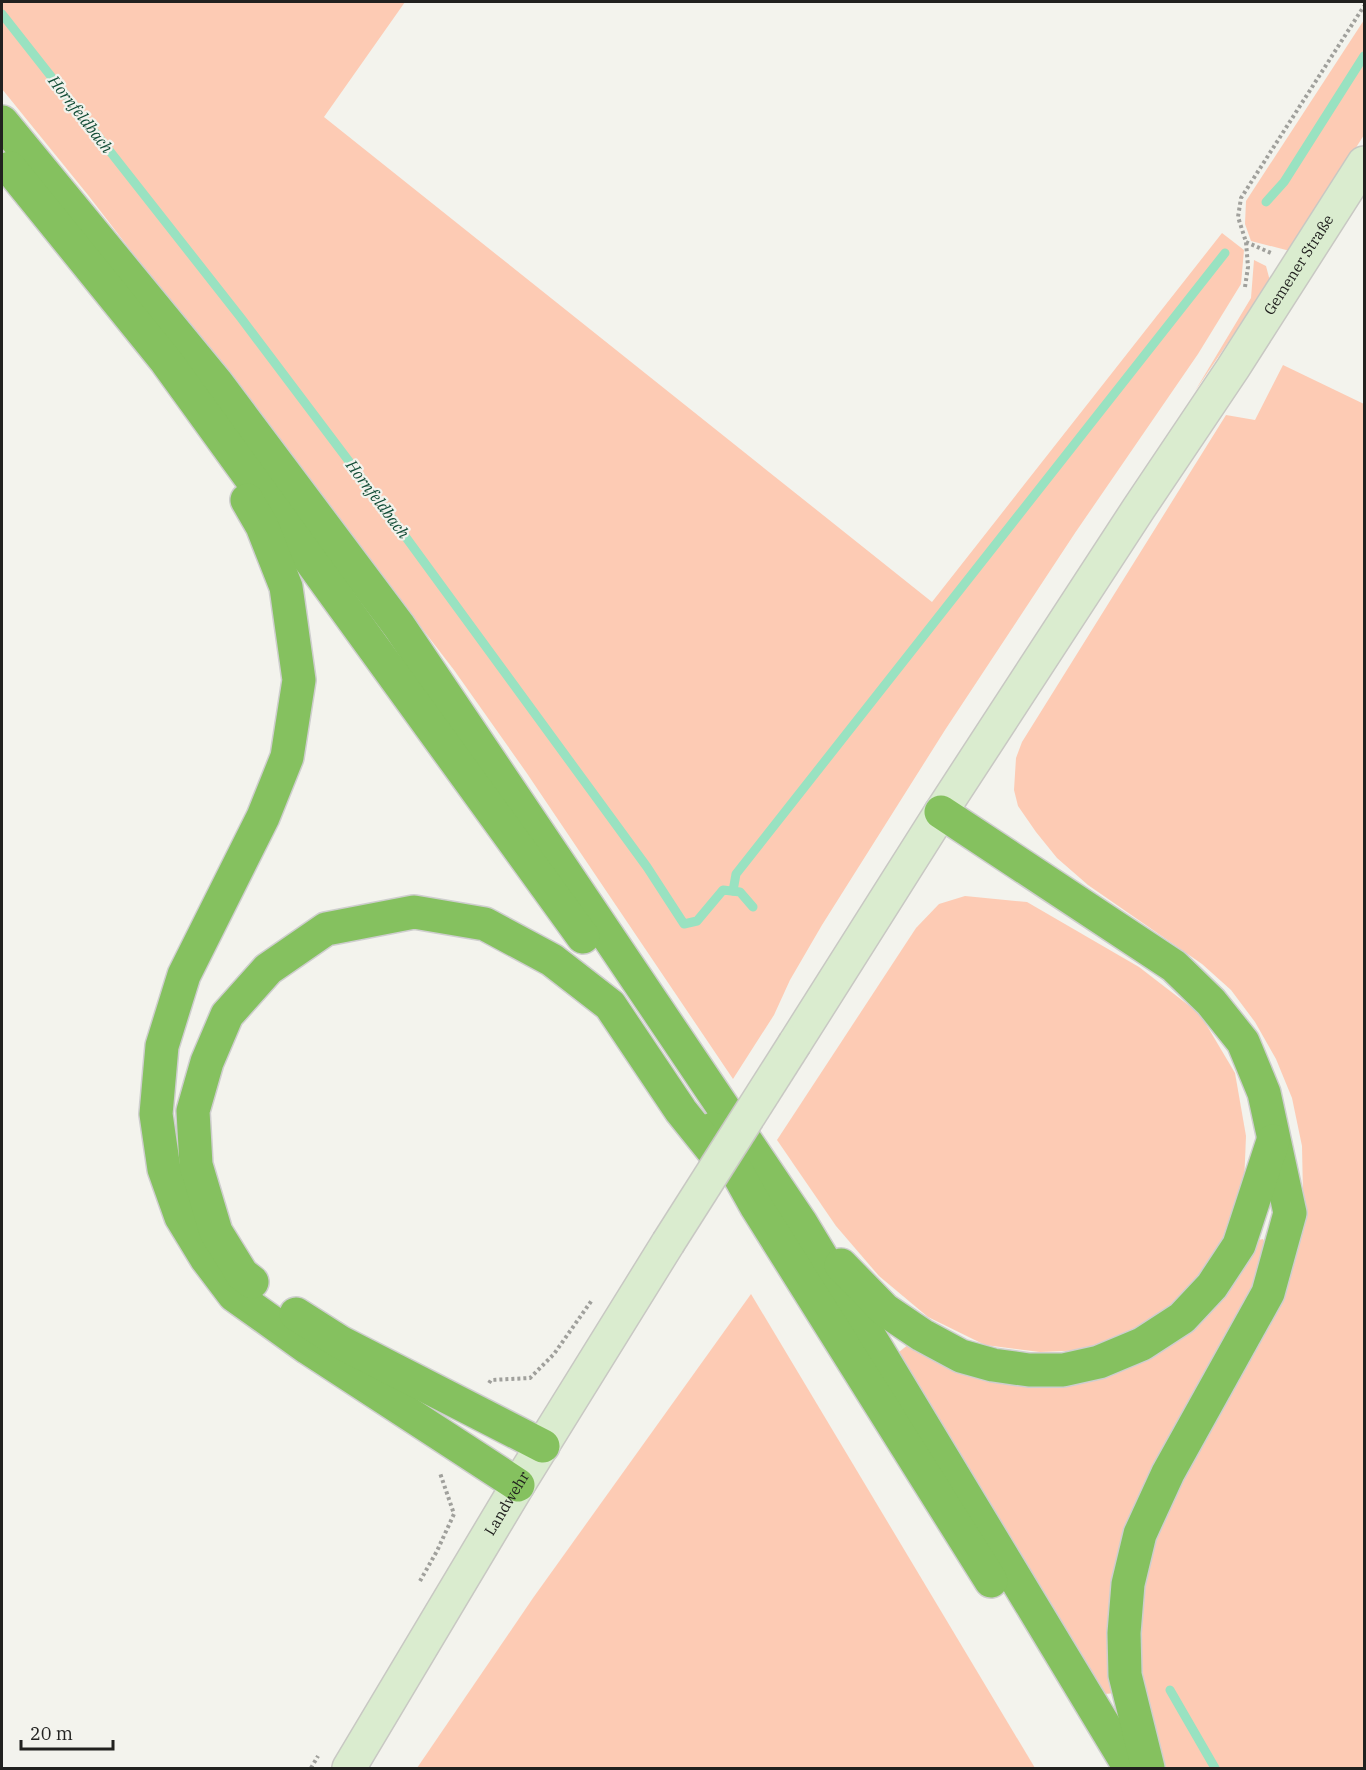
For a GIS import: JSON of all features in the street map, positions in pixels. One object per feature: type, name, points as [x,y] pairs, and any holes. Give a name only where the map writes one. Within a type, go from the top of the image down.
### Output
[{"type":"highway","points":[[2,122],[216,382],[399,626],[801,1223],[1130,1768]]},
{"type":"highway","points":[[2,157],[166,361],[623,993],[699,1104],[756,1206],[1107,1768]]},
{"type":"highway","points":[[166,361],[262,526],[286,587],[299,680],[287,757],[263,817],[184,975],[162,1046],[156,1114],[164,1169],[182,1217],[206,1258],[234,1295],[318,1355],[518,1485]]},
{"type":"highway","points":[[940,812],[1174,966],[1211,1002],[1243,1042],[1264,1093],[1290,1213],[1268,1293],[1168,1473],[1140,1534],[1128,1584],[1124,1633],[1125,1675],[1148,1768]]},
{"type":"highway","points":[[543,1446],[340,1342],[284,1307],[242,1274],[216,1232],[196,1166],[193,1111],[207,1062],[227,1015],[254,984],[268,969],[326,929],[414,912],[485,924],[552,960],[609,1005],[681,1111],[756,1206]]},
{"type":"highway","points":[[801,1223],[885,1310],[922,1335],[961,1356],[993,1365],[1029,1370],[1063,1370],[1099,1362],[1142,1344],[1182,1318],[1212,1286],[1239,1245],[1273,1141]]},
{"type":"main road","name":"Gemener Straße","points":[[940,812],[1233,368],[1365,163]]},
{"type":"main road","name":"Landwehr","points":[[349,1768],[518,1485],[940,812]]},
{"type":"path","points":[[1244,292],[1248,267],[1246,242],[1238,217],[1241,198],[1365,6]]},
{"type":"shaded area","points":[[2,2],[405,2],[324,117],[932,602],[1222,233],[1244,250],[1241,284],[1198,354],[1075,533],[945,730],[822,925],[790,980],[774,1015],[733,1079],[526,772],[454,670],[88,195],[2,89]]},
{"type":"shaded area","points":[[1364,20],[1364,135],[1290,251],[1251,241],[1245,224],[1246,201]]},
{"type":"shaded area","points":[[1254,260],[1266,266],[1270,281],[1195,391],[1251,298]]},
{"type":"shaded area","points":[[1283,365],[1364,404],[1364,1768],[1165,1768],[1139,1666],[1141,1603],[1159,1519],[1295,1249],[1303,1194],[1302,1146],[1292,1098],[1276,1059],[1255,1022],[1231,990],[1202,964],[1088,885],[1057,858],[1018,806],[1014,790],[1016,758],[1022,742],[1226,415],[1255,420]]},
{"type":"shaded area","points":[[965,896],[1027,902],[1139,967],[1200,1014],[1235,1073],[1246,1136],[1244,1185],[1228,1236],[1190,1293],[1140,1331],[1088,1350],[1040,1352],[985,1345],[928,1317],[879,1276],[836,1226],[777,1140],[916,928],[939,904]]},
{"type":"shaded area","points":[[1263,1239],[1266,1245],[1251,1293],[1174,1429],[1116,1693],[1105,1694],[899,1352],[909,1344],[1095,1376],[1255,1241]]},
{"type":"shaded area","points":[[751,1294],[1035,1768],[417,1768],[533,1598]]},
{"type":"waterway","name":"Hornfeldbach","points":[[2,14],[241,318],[394,521],[647,867],[684,924],[697,921],[723,890],[740,892],[753,907]]},
{"type":"waterway","points":[[1266,202],[1284,182],[1364,56]]},
{"type":"waterway","points":[[733,891],[736,874],[1225,253]]},
{"type":"waterway","name":"Hornfeldbach","points":[[1170,1690],[1215,1768]]}]
